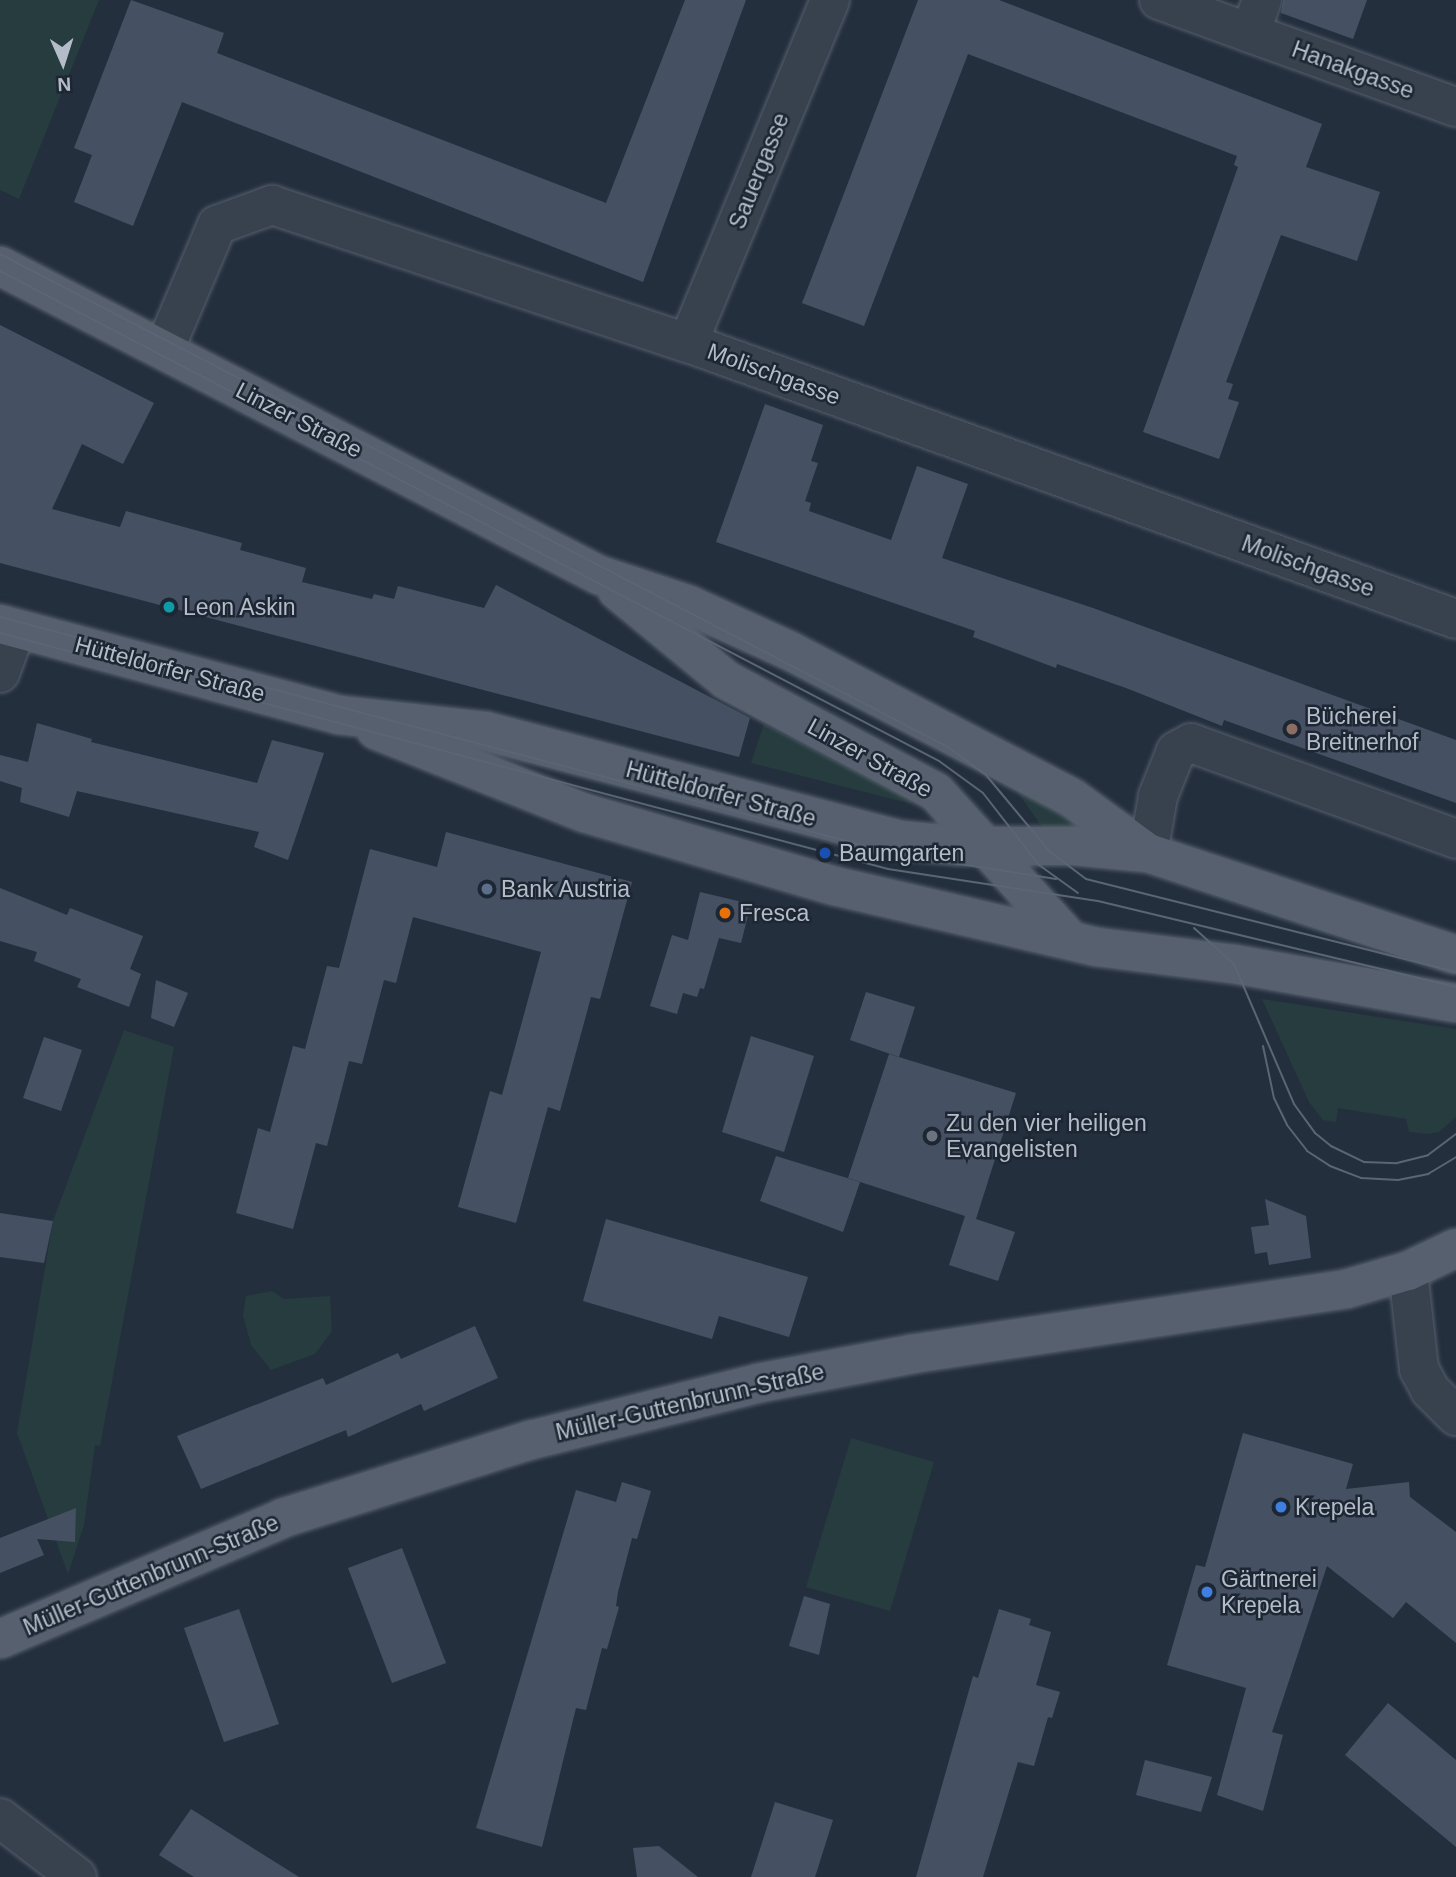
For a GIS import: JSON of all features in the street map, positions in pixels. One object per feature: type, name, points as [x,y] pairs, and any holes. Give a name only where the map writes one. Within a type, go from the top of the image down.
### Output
[{"type":"main road","name":"Linzer Straße","points":[[0,266],[598,575],[689,605],[790,651],[1072,798],[1148,853],[1456,955]]},
{"type":"main road","name":"Linzer Straße","points":[[598,575],[726,680],[936,792],[1071,941]]},
{"type":"main road","name":"Hütteldorfer Straße","points":[[8,626],[339,715],[421,751],[625,826],[835,886],[1071,941]]},
{"type":"main road","name":"Hütteldorfer Straße","points":[[339,715],[485,731],[901,840],[983,846],[1074,846],[1148,853]]},
{"type":"main road","points":[[1071,941],[1456,1003]]},
{"type":"main road","points":[[1408,1271],[1456,1248]]},
{"type":"main road","name":"Müller-Guttenbrunn-Straße","points":[[0,1639],[283,1518],[559,1433],[759,1383],[912,1354],[1306,1297],[1408,1271]]},
{"type":"street","name":"Sauergasse","points":[[688,343],[830,0]]},
{"type":"street","name":"Hanakgasse","points":[[1158,0],[1256,17],[1456,107]]},
{"type":"street","name":"Molischgasse","points":[[164,350],[217,225],[271,205],[688,343],[1456,619]]},
{"type":"street","points":[[0,673],[8,626]]},
{"type":"street","points":[[1148,853],[1158,796],[1176,751],[1191,743],[1456,839]]},
{"type":"street","points":[[1408,1271],[1419,1369],[1430,1390],[1456,1416]]},
{"type":"street","points":[[0,1818],[58,1870]]},
{"type":"green space","points":[[0,0],[99,0],[19,199],[0,190]]},
{"type":"green space","points":[[764,724],[911,800],[912,804],[751,763]]},
{"type":"green space","points":[[1014,787],[1105,828],[1049,837]]},
{"type":"green space","points":[[1262,999],[1456,1029],[1456,1117],[1439,1132],[1428,1134],[1409,1132],[1406,1119],[1338,1108],[1336,1122],[1323,1120],[1309,1102]]},
{"type":"green space","points":[[124,1030],[174,1047],[100,1446],[95,1445],[84,1525],[68,1574],[17,1433],[53,1221]]},
{"type":"green space","points":[[272,1291],[284,1299],[330,1296],[332,1331],[315,1354],[271,1370],[251,1345],[243,1315],[246,1296]]},
{"type":"green space","points":[[851,1438],[934,1462],[890,1611],[806,1587]]},
{"type":"building","points":[[131,0],[224,33],[217,53],[606,203],[685,0],[746,0],[643,282],[182,102],[133,226],[74,202],[92,155],[74,148]]},
{"type":"building","points":[[918,0],[999,0],[1322,124],[1306,167],[1380,192],[1357,261],[1281,235],[1226,382],[1233,384],[1228,399],[1239,402],[1219,459],[1143,432],[1238,167],[1234,165],[1237,156],[968,54],[864,326],[802,303]]},
{"type":"building","points":[[1283,0],[1367,0],[1353,39],[1281,13]]},
{"type":"building","points":[[0,325],[154,403],[123,464],[82,444],[52,509],[120,527],[126,511],[242,543],[240,550],[306,568],[302,582],[372,599],[374,594],[394,599],[398,586],[484,608],[496,585],[750,718],[739,757],[0,563]]},
{"type":"building","points":[[765,404],[823,425],[811,461],[818,463],[805,501],[811,503],[809,511],[891,540],[917,466],[968,484],[942,558],[1093,608],[1456,740],[1456,803],[1224,720],[1222,726],[1126,688],[1057,664],[1056,668],[973,637],[975,631],[716,542]]},
{"type":"building","points":[[37,723],[92,739],[91,742],[257,783],[272,740],[324,753],[288,860],[254,847],[259,832],[77,791],[69,817],[20,802],[22,788],[0,781],[0,755],[28,762]]},
{"type":"building","points":[[446,832],[632,882],[600,999],[591,997],[560,1111],[548,1107],[516,1223],[458,1207],[490,1091],[502,1095],[541,952],[413,917],[396,983],[384,980],[362,1064],[349,1061],[327,1146],[316,1143],[293,1229],[236,1213],[258,1128],[270,1132],[293,1046],[305,1049],[327,966],[339,968],[370,849],[437,867]]},
{"type":"building","points":[[0,888],[67,915],[70,908],[143,936],[130,969],[141,974],[129,1007],[77,987],[81,979],[34,961],[37,952],[0,941]]},
{"type":"building","points":[[700,892],[751,904],[741,943],[719,938],[704,989],[700,988],[697,997],[683,993],[677,1014],[650,1006],[672,935],[688,940]]},
{"type":"building","points":[[156,980],[188,993],[174,1027],[151,1018]]},
{"type":"building","points":[[866,992],[915,1007],[899,1057],[850,1040]]},
{"type":"building","points":[[751,1036],[814,1056],[784,1152],[722,1132]]},
{"type":"building","points":[[44,1037],[82,1050],[61,1111],[23,1098]]},
{"type":"building","name":"Zu den vier heiligen Evangelisten","points":[[889,1054],[1016,1093],[976,1219],[1015,1232],[998,1281],[949,1265],[965,1216],[848,1178]]},
{"type":"building","points":[[776,1156],[860,1182],[843,1232],[760,1201]]},
{"type":"building","points":[[1265,1199],[1306,1216],[1311,1258],[1269,1265],[1267,1252],[1255,1254],[1251,1227],[1269,1225]]},
{"type":"building","points":[[0,1213],[53,1221],[44,1263],[0,1257]]},
{"type":"building","points":[[606,1219],[808,1277],[789,1337],[719,1316],[712,1339],[583,1301]]},
{"type":"building","points":[[475,1326],[498,1378],[424,1411],[421,1404],[348,1437],[346,1430],[201,1489],[177,1436],[323,1378],[326,1385],[398,1353],[401,1359]]},
{"type":"building","points":[[1243,1433],[1353,1464],[1346,1489],[1409,1482],[1410,1497],[1456,1532],[1456,1643],[1406,1602],[1393,1618],[1327,1566],[1272,1732],[1283,1735],[1263,1811],[1217,1795],[1246,1688],[1167,1665],[1196,1565],[1205,1567]]},
{"type":"building","points":[[622,1482],[651,1491],[637,1539],[632,1538],[618,1592],[616,1606],[619,1607],[607,1649],[602,1648],[586,1710],[576,1708],[542,1847],[476,1828],[576,1490],[616,1502]]},
{"type":"building","points":[[76,1508],[75,1542],[37,1539],[44,1555],[0,1573],[0,1538]]},
{"type":"building","points":[[402,1548],[446,1663],[392,1683],[348,1568]]},
{"type":"building","points":[[804,1596],[830,1604],[819,1655],[789,1646]]},
{"type":"building","points":[[239,1609],[279,1724],[224,1742],[184,1628]]},
{"type":"building","points":[[999,1609],[1031,1619],[1029,1625],[1051,1632],[1036,1685],[1060,1692],[1052,1718],[1048,1717],[1034,1766],[1018,1762],[983,1877],[916,1877],[973,1676],[978,1678]]},
{"type":"building","points":[[1388,1703],[1456,1760],[1456,1847],[1345,1755]]},
{"type":"building","points":[[1145,1760],[1212,1777],[1201,1812],[1136,1795]]},
{"type":"building","points":[[775,1802],[833,1820],[815,1877],[751,1877]]},
{"type":"building","points":[[191,1809],[299,1877],[194,1877],[159,1855]]},
{"type":"building","points":[[659,1846],[698,1877],[637,1877],[633,1848]]},
{"type":"tram line","points":[[0,254],[948,747],[986,775],[1049,851],[1086,879],[1456,972]]},
{"type":"tram line","points":[[0,271],[939,761],[983,793],[1039,865],[1078,893]]},
{"type":"tram line","points":[[0,617],[896,854],[1056,879]]},
{"type":"tram line","points":[[0,633],[888,869],[1098,901],[1456,987]]},
{"type":"tram line","points":[[1194,928],[1234,964],[1294,1104],[1315,1133],[1331,1146],[1364,1162],[1397,1163],[1428,1155],[1456,1134]]},
{"type":"tram line","points":[[1263,1046],[1274,1098],[1287,1125],[1307,1151],[1330,1166],[1361,1178],[1398,1180],[1428,1174],[1456,1157]]},
{"type":"place","name":"Leon Askin","points":[[169,607]]},
{"type":"place","name":"Bücherei Breitnerhof","points":[[1292,729]]},
{"type":"place","name":"Baumgarten","points":[[825,853]]},
{"type":"place","name":"Bank Austria","points":[[487,889]]},
{"type":"place","name":"Fresca","points":[[725,913]]},
{"type":"place","name":"Zu den vier heiligen Evangelisten","points":[[932,1136]]},
{"type":"place","name":"Krepela","points":[[1281,1507]]},
{"type":"place","name":"Gärtnerei Krepela","points":[[1207,1592]]}]
